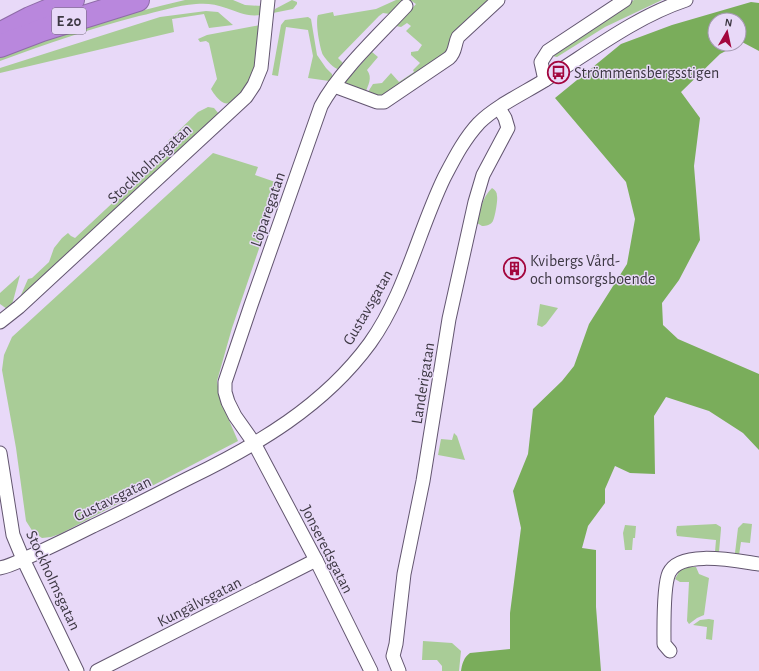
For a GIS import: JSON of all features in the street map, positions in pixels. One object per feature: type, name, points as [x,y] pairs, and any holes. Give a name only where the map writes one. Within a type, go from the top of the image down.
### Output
[{"type":"highway","points":[[0,17],[8,15],[40,0]]},
{"type":"highway","points":[[0,34],[24,20],[73,0]]},
{"type":"highway","name":"E 20","points":[[0,46],[42,30],[138,0]]},
{"type":"street","name":"Stockholmsgatan","points":[[0,322],[19,307],[246,97],[254,85],[262,68],[268,0]]},
{"type":"street","points":[[334,86],[377,102],[384,102],[454,54],[458,37],[498,0]]},
{"type":"street","points":[[545,80],[542,62],[548,51],[625,0]]},
{"type":"street","name":"Gustavsgatan","points":[[0,568],[9,566],[131,508],[214,466],[254,443],[308,407],[329,390],[344,375],[371,342],[395,299],[411,263],[443,180],[460,148],[478,124],[499,108],[601,44],[666,7],[686,0]]},
{"type":"street","name":"Löparegatan","points":[[254,443],[235,416],[225,392],[225,382],[251,305],[321,106],[334,86],[352,64],[406,6]]},
{"type":"street","name":"Landerigatan","points":[[398,671],[393,656],[396,644],[404,574],[423,481],[449,319],[475,202],[483,175],[508,128],[505,118],[499,108]]},
{"type":"street","name":"Jonseredsgatan","points":[[254,443],[316,560],[371,671]]},
{"type":"street","name":"Stockholmsgatan","points":[[0,453],[13,534],[23,559],[77,671]]},
{"type":"street","points":[[670,651],[664,644],[666,590],[668,575],[672,568],[679,563],[703,559],[759,564]]},
{"type":"street","name":"Kungälvsgatan","points":[[97,671],[316,560]]},
{"type":"green space","points":[[185,0],[233,0],[245,5],[262,6],[261,15],[247,15],[211,4],[182,6],[104,26],[52,42],[0,61],[0,57],[68,32],[114,18]]},
{"type":"green space","points":[[292,0],[297,2],[293,9],[273,13],[275,9]]},
{"type":"green space","points":[[396,0],[406,0],[390,14],[383,13],[379,16],[338,58],[344,64],[340,70],[328,62],[323,55],[317,29],[318,15],[333,12],[334,16],[376,9]]},
{"type":"green space","points":[[410,0],[494,0],[447,55],[387,97],[366,95],[373,84],[382,83],[391,73],[399,82],[414,72],[413,70],[420,63],[411,55],[411,52],[418,51],[422,45],[406,31],[411,26],[407,23],[401,27],[396,26],[416,4]]},
{"type":"green space","points":[[634,0],[662,0],[605,27],[557,57],[552,56],[614,12]]},
{"type":"green space","points":[[751,2],[759,3],[759,51],[747,45],[747,12],[717,12]]},
{"type":"green space","points":[[206,11],[218,12],[233,25],[209,28],[204,14],[172,19],[174,32],[0,73],[0,68],[160,17]]},
{"type":"green space","points":[[707,15],[707,52],[724,52],[681,92],[700,118],[694,166],[700,240],[679,280],[662,303],[663,325],[678,339],[759,374],[759,450],[743,433],[709,411],[666,397],[654,416],[655,474],[630,473],[615,466],[605,489],[605,503],[588,526],[582,548],[596,550],[596,607],[601,671],[461,671],[466,657],[470,653],[510,649],[510,613],[521,528],[513,491],[528,454],[533,409],[562,381],[574,366],[589,324],[627,264],[635,219],[626,182],[555,98],[621,44],[672,25]]},
{"type":"green space","points":[[308,17],[311,19],[317,55],[332,74],[332,78],[329,81],[308,78],[313,56],[308,30],[286,27],[278,76],[272,75],[281,25],[285,20]]},
{"type":"green space","points":[[260,25],[258,59],[254,71],[246,87],[235,100],[229,103],[224,103],[218,99],[211,89],[217,79],[209,43],[206,41],[200,42],[198,39],[207,35]]},
{"type":"green space","points":[[372,52],[378,57],[367,70],[370,79],[365,94],[345,82]]},
{"type":"green space","points":[[208,107],[214,108],[219,114],[24,295],[21,295],[28,279],[32,278],[49,262],[54,248],[62,238],[68,233],[75,238],[168,151],[167,150],[171,146],[168,141],[198,112]]},
{"type":"green space","points":[[213,153],[258,167],[255,175],[281,184],[232,328],[217,381],[221,402],[238,441],[60,534],[42,538],[33,532],[26,521],[16,448],[2,370],[4,355],[12,337]]},
{"type":"green space","points":[[492,188],[496,191],[497,195],[495,216],[491,223],[482,226],[477,223],[479,213],[484,200]]},
{"type":"green space","points":[[20,275],[13,301],[11,306],[7,309],[0,304],[0,293]]},
{"type":"green space","points":[[540,304],[558,308],[542,327],[537,325]]},
{"type":"green space","points":[[454,433],[457,436],[465,460],[438,455],[441,439],[452,440]]},
{"type":"green space","points":[[743,523],[752,524],[750,543],[741,542],[739,555],[735,553],[738,528]]},
{"type":"green space","points":[[716,524],[721,527],[719,552],[715,552],[716,540],[677,536],[677,526]]},
{"type":"green space","points":[[625,525],[636,526],[632,550],[625,550],[623,533]]},
{"type":"green space","points":[[689,567],[696,567],[699,574],[709,578],[704,615],[689,624],[687,621],[689,582],[680,582],[675,579],[680,570]]},
{"type":"green space","points":[[700,620],[714,620],[712,640],[706,639],[707,627],[693,625]]},
{"type":"green space","points":[[423,641],[452,643],[461,651],[459,671],[442,671],[442,666],[437,660],[422,660]]},
{"type":"place","name":"Strömmensbergsstigen","points":[[558,72]]},
{"type":"place","name":"Kvibergs Vård- och omsorgsboende","points":[[514,269]]}]
